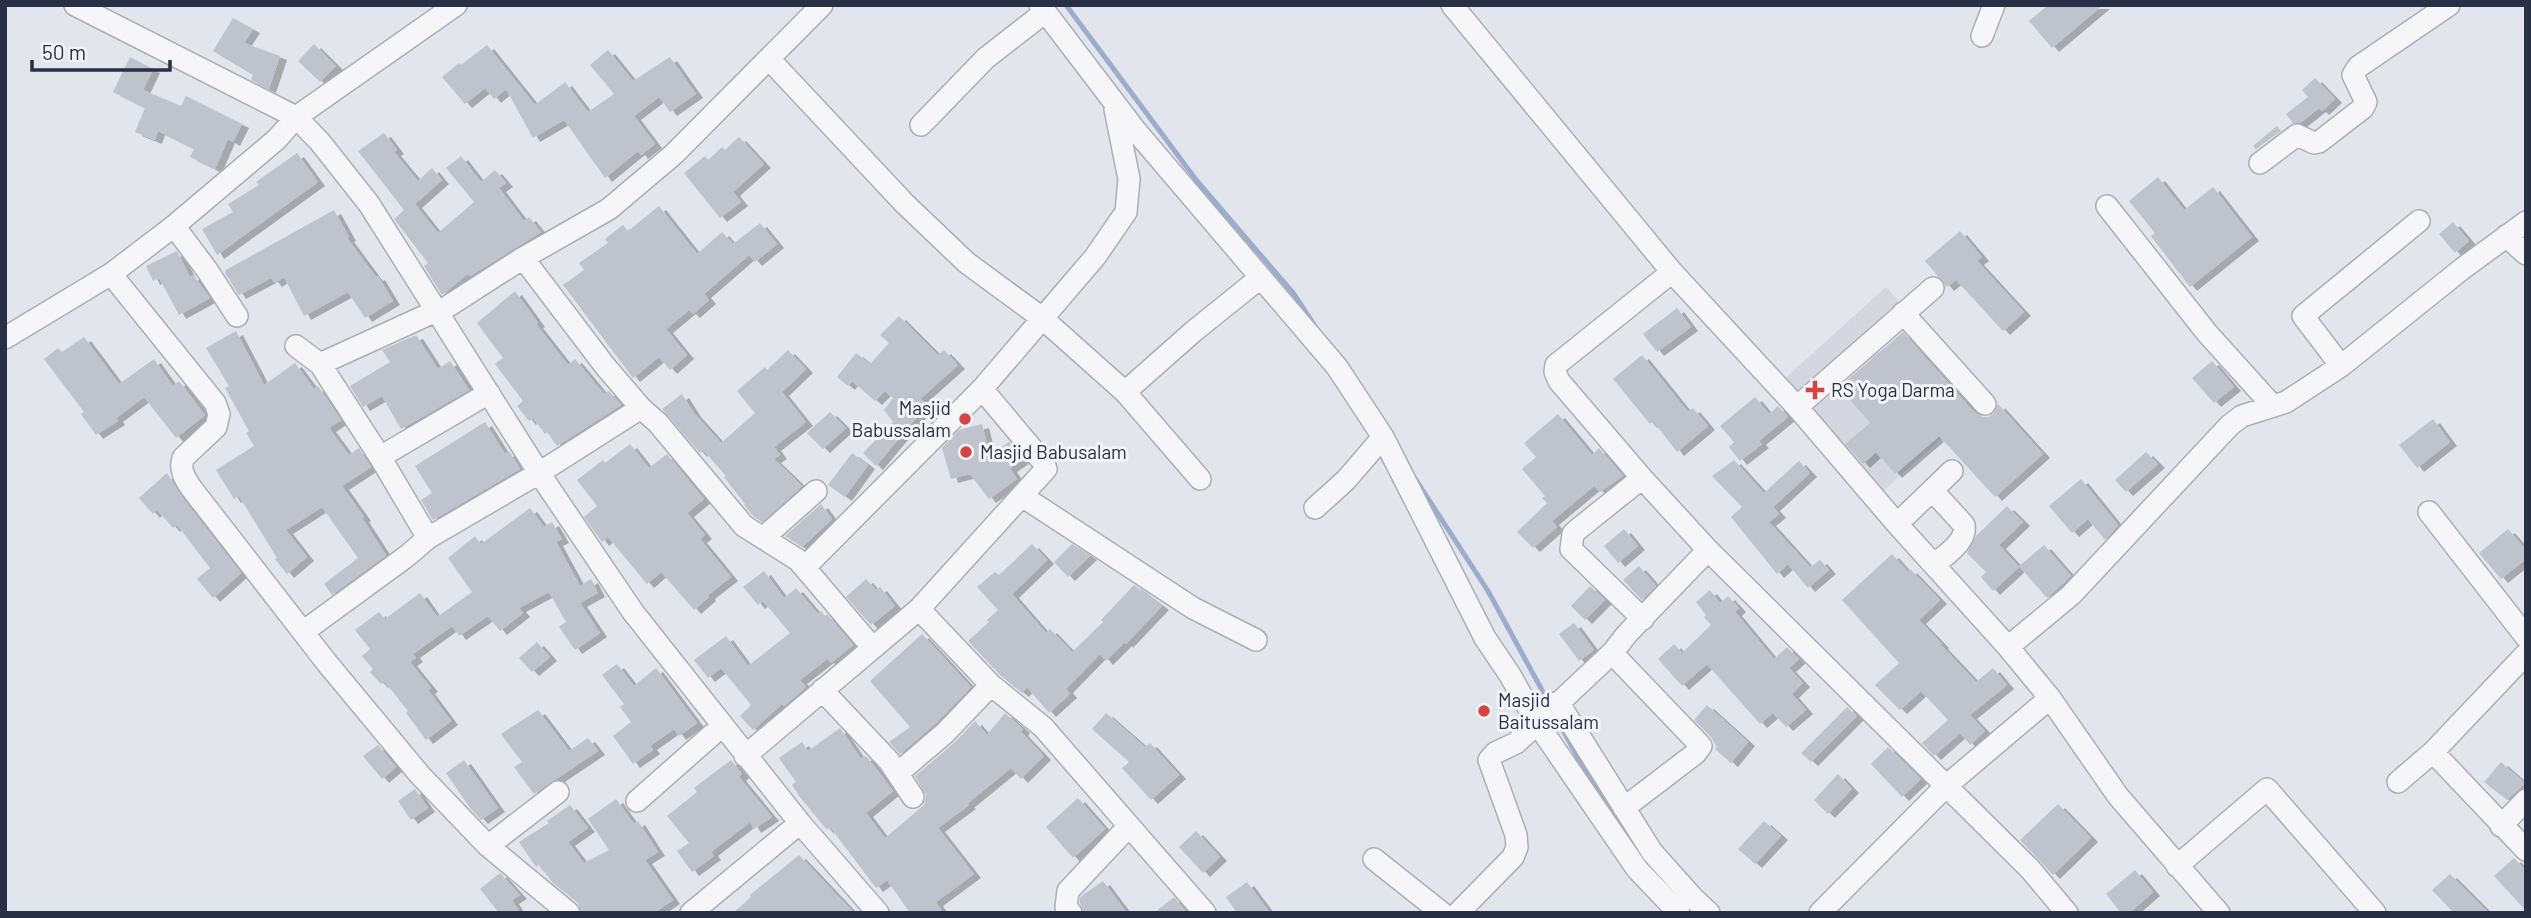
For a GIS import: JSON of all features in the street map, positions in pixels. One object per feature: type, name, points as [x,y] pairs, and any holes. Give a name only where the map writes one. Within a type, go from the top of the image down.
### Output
[{"type":"street","points":[[75,5],[296,117],[320,142],[369,204],[539,473],[633,612],[745,756],[878,913]]},
{"type":"street","points":[[5,338],[111,274],[174,226],[277,139],[296,117],[456,5]]},
{"type":"street","points":[[320,365],[436,312],[609,209],[674,154],[822,5]]},
{"type":"street","points":[[1452,5],[1672,272],[1797,407],[2008,648],[2050,698],[2118,796],[2219,913]]},
{"type":"street","points":[[1982,36],[1994,5]]},
{"type":"street","points":[[2260,163],[2297,135],[2314,143],[2319,142],[2363,108],[2366,102],[2353,75],[2358,67],[2449,5]]},
{"type":"street","points":[[921,125],[986,58],[1042,8],[1114,103],[1337,367],[1383,438],[1485,638],[1510,675],[1548,712],[1624,808],[1652,852],[1709,913]]},
{"type":"street","points":[[770,60],[905,204],[958,254],[1042,318],[1125,392],[1199,479]]},
{"type":"street","points":[[975,396],[1095,257],[1126,212],[1129,179],[1114,103]]},
{"type":"street","points":[[2107,206],[2198,322],[2272,405]]},
{"type":"street","points":[[2341,366],[2303,316],[2419,221]]},
{"type":"street","points":[[2008,648],[2078,588],[2222,432],[2242,416],[2286,402],[2341,366],[2526,222]]},
{"type":"street","points":[[174,226],[208,270],[237,316]]},
{"type":"street","points":[[2506,236],[2526,254]]},
{"type":"street","points":[[523,258],[605,366],[641,408],[658,423],[744,526],[801,563],[872,648]]},
{"type":"street","points":[[1672,272],[1556,365],[1555,372],[1559,381],[1708,550],[2030,869],[2067,913]]},
{"type":"street","points":[[111,274],[215,403],[219,414],[216,427],[183,458],[181,464],[186,480],[303,632],[420,775],[488,846],[569,913]]},
{"type":"street","points":[[1125,392],[1260,278]]},
{"type":"street","points":[[1797,407],[1934,288]]},
{"type":"street","points":[[1903,313],[1985,404]]},
{"type":"street","points":[[296,346],[320,365],[380,457],[428,538]]},
{"type":"street","points":[[380,457],[489,393]]},
{"type":"street","points":[[745,756],[919,609],[1046,469],[1044,463],[975,396],[959,396],[895,468],[801,563]]},
{"type":"street","points":[[303,632],[428,538],[539,473],[641,408]]},
{"type":"street","points":[[1315,509],[1346,480],[1383,438]]},
{"type":"street","points":[[1897,524],[1952,471]]},
{"type":"street","points":[[1642,478],[1577,530],[1573,534],[1571,549],[1643,619]]},
{"type":"street","points":[[763,538],[816,491]]},
{"type":"street","points":[[1932,491],[1964,525],[1965,533],[1935,564]]},
{"type":"street","points":[[1022,496],[1193,608],[1256,640]]},
{"type":"street","points":[[2429,512],[2526,637]]},
{"type":"street","points":[[1458,913],[1513,857],[1517,847],[1516,835],[1489,760],[1494,753],[1516,743],[1612,653],[1708,550]]},
{"type":"street","points":[[919,609],[991,685],[1043,727],[1205,913]]},
{"type":"street","points":[[1612,653],[1701,746],[1624,808]]},
{"type":"street","points":[[2398,782],[2433,752],[2526,654]]},
{"type":"street","points":[[898,773],[945,733],[991,685]]},
{"type":"street","points":[[822,690],[898,773],[913,797]]},
{"type":"street","points":[[1820,913],[1946,786],[2050,698]]},
{"type":"street","points":[[1548,712],[1637,869],[1679,913]]},
{"type":"street","points":[[637,801],[722,726]]},
{"type":"street","points":[[2433,752],[2526,850]]},
{"type":"street","points":[[2177,866],[2267,789],[2375,913]]},
{"type":"street","points":[[488,846],[558,792]]},
{"type":"street","points":[[2501,826],[2526,800]]},
{"type":"street","points":[[691,913],[800,823]]},
{"type":"street","points":[[1071,913],[1066,907],[1068,891],[1129,826]]},
{"type":"street","points":[[1374,859],[1442,913]]},
{"type":"shaded area","name":"RS Yoga Darma","points":[[1886,287],[1986,398],[1881,493],[1781,382]],"holes":[[[1909,325],[1927,348],[1894,372],[1877,350]],[[1934,356],[1971,399],[1952,416],[1914,373]],[[1868,357],[1900,394],[1869,421],[1837,385]],[[1881,414],[1898,434],[1862,464],[1845,444]],[[1951,426],[1895,474],[1877,454]]]},
{"type":"building","points":[[2048,5],[2103,5],[2052,48],[2029,21]]},
{"type":"building","points":[[233,18],[253,29],[244,43],[280,56],[269,89],[251,80],[253,75],[213,51]]},
{"type":"building","points":[[314,44],[336,66],[320,82],[298,61]]},
{"type":"building","points":[[487,45],[535,105],[565,82],[588,112],[614,94],[590,65],[608,50],[633,81],[670,57],[696,94],[670,112],[659,97],[634,116],[655,144],[641,155],[638,151],[605,178],[564,120],[533,138],[506,89],[494,99],[485,88],[465,104],[442,77]]},
{"type":"building","points":[[130,57],[153,69],[143,90],[181,106],[186,96],[242,124],[233,142],[228,139],[215,169],[190,157],[194,149],[158,131],[155,140],[135,132],[145,108],[113,92]]},
{"type":"building","points":[[2315,78],[2335,99],[2322,111],[2319,108],[2300,123],[2293,123],[2286,114],[2308,97],[2302,90]]},
{"type":"building","points":[[2277,126],[2281,131],[2256,149],[2253,146]]},
{"type":"building","points":[[384,133],[397,150],[394,152],[418,181],[432,168],[442,180],[415,204],[438,233],[474,202],[446,168],[461,156],[481,182],[495,170],[506,183],[499,188],[524,221],[529,217],[541,232],[470,276],[468,274],[442,295],[424,266],[428,263],[394,219],[404,210],[358,151]]},
{"type":"building","points":[[739,137],[764,164],[733,192],[741,202],[720,218],[684,173],[705,156],[708,160],[722,147],[725,150]]},
{"type":"building","points":[[297,153],[318,182],[217,255],[202,229],[233,212],[228,204],[259,185],[256,182]]},
{"type":"building","points":[[2158,177],[2184,210],[2213,187],[2252,237],[2190,287],[2151,236],[2155,233],[2129,201]]},
{"type":"building","points":[[659,206],[697,254],[722,232],[733,244],[760,223],[777,244],[755,262],[749,255],[704,294],[709,300],[693,314],[689,310],[666,329],[687,355],[670,370],[659,357],[633,378],[563,285],[584,270],[579,263],[608,243],[605,239],[623,225],[628,231]]},
{"type":"building","points":[[334,210],[349,237],[347,238],[376,277],[378,276],[393,301],[365,318],[348,292],[304,316],[284,277],[275,283],[271,278],[239,295],[225,273],[226,270]]},
{"type":"building","points":[[2453,222],[2469,241],[2455,253],[2439,234]]},
{"type":"building","points":[[1960,231],[1982,257],[1977,261],[2024,312],[2003,331],[1956,280],[1947,287],[1925,261]]},
{"type":"building","points":[[177,251],[190,277],[193,275],[210,298],[179,315],[159,278],[153,281],[146,266]]},
{"type":"building","points":[[515,291],[538,323],[536,324],[568,365],[575,359],[604,394],[609,391],[621,405],[557,446],[533,418],[529,421],[517,406],[523,401],[495,364],[503,358],[477,323]]},
{"type":"building","points":[[1677,308],[1691,327],[1657,352],[1643,334]]},
{"type":"building","points":[[899,316],[938,355],[944,350],[958,365],[920,399],[927,405],[876,466],[863,453],[893,422],[884,410],[893,398],[885,391],[875,401],[852,381],[848,386],[837,377],[856,353],[870,364],[889,343],[880,335]]},
{"type":"building","points":[[236,331],[264,385],[295,363],[314,389],[318,386],[341,420],[329,428],[349,455],[359,448],[371,467],[342,486],[386,555],[332,595],[324,584],[358,558],[322,507],[286,530],[307,557],[287,574],[275,559],[277,558],[239,496],[234,499],[216,470],[254,446],[246,433],[249,431],[225,388],[229,386],[206,348]]},
{"type":"building","points":[[1903,332],[1975,413],[1988,417],[1994,413],[1998,404],[2043,454],[1995,497],[1939,436],[1895,474],[1876,452],[1863,464],[1845,444],[1870,423],[1839,387]]},
{"type":"building","points":[[416,335],[438,369],[450,361],[469,390],[401,429],[382,396],[363,407],[350,386],[390,362],[382,350]]},
{"type":"building","points":[[84,337],[119,384],[154,359],[173,386],[179,381],[205,415],[176,438],[144,397],[116,418],[118,421],[96,435],[81,414],[84,412],[44,359],[58,348],[62,352]]},
{"type":"building","points":[[788,350],[806,369],[782,392],[806,422],[774,447],[780,455],[774,459],[802,486],[762,522],[753,516],[724,477],[726,476],[703,450],[700,453],[662,409],[682,394],[694,413],[721,443],[755,413],[737,391],[765,367],[767,370]]},
{"type":"building","points":[[1642,355],[1688,412],[1693,408],[1708,426],[1677,452],[1653,421],[1650,424],[1613,379]]},
{"type":"building","points":[[2212,361],[2234,387],[2214,403],[2192,378]]},
{"type":"building","points":[[1755,397],[1769,414],[1778,406],[1788,417],[1759,441],[1762,444],[1740,461],[1729,447],[1734,442],[1720,426]]},
{"type":"building","points":[[830,412],[846,428],[823,449],[807,433]]},
{"type":"building","points":[[1558,414],[1592,455],[1599,448],[1623,476],[1600,492],[1594,486],[1552,521],[1557,527],[1533,548],[1517,532],[1547,503],[1542,498],[1545,496],[1522,469],[1536,457],[1524,443]]},
{"type":"building","points":[[2433,419],[2450,442],[2417,468],[2399,445]]},
{"type":"building","points":[[485,422],[505,454],[509,451],[520,469],[433,520],[421,500],[432,493],[415,466]]},
{"type":"building","points":[[982,424],[990,455],[1009,442],[1022,460],[1010,468],[1017,479],[989,499],[970,474],[951,479],[942,448],[959,430]]},
{"type":"building","points":[[630,444],[649,468],[667,454],[704,499],[687,513],[705,535],[700,539],[731,577],[694,610],[661,572],[647,584],[608,537],[602,542],[584,517],[597,506],[577,480]]},
{"type":"building","points":[[2146,452],[2158,464],[2126,492],[2115,480]]},
{"type":"building","points":[[852,453],[868,465],[845,497],[828,485]]},
{"type":"building","points":[[1734,460],[1764,493],[1799,461],[1810,473],[1773,507],[1779,514],[1769,522],[1810,567],[1820,560],[1829,570],[1808,588],[1788,564],[1777,574],[1731,517],[1742,507],[1712,476]]},
{"type":"building","points":[[167,473],[182,497],[241,573],[213,598],[197,579],[210,568],[177,525],[173,528],[157,510],[153,514],[139,498]]},
{"type":"building","points":[[2081,479],[2118,525],[2105,540],[2088,519],[2072,533],[2049,506]]},
{"type":"building","points":[[821,504],[832,519],[802,547],[785,536]]},
{"type":"building","points":[[2007,506],[2023,522],[1999,545],[2019,567],[1993,591],[1981,577],[1986,572],[1967,553],[1976,536]]},
{"type":"building","points":[[530,508],[544,527],[552,522],[562,539],[556,542],[580,586],[591,579],[598,593],[580,603],[600,633],[575,650],[559,627],[566,622],[549,592],[519,608],[523,613],[500,631],[488,616],[459,636],[452,626],[413,654],[416,658],[410,662],[431,688],[428,690],[451,721],[426,740],[406,713],[408,711],[384,681],[381,684],[370,672],[373,669],[362,656],[370,649],[355,630],[379,612],[385,619],[420,593],[437,617],[472,592],[448,558],[475,536],[481,544]]},
{"type":"building","points":[[1624,529],[1638,546],[1618,563],[1604,546]]},
{"type":"building","points":[[2508,529],[2526,550],[2526,559],[2501,579],[2479,553]]},
{"type":"building","points":[[1032,544],[1047,560],[1012,594],[1046,633],[1050,629],[1072,652],[1103,622],[1101,620],[1134,585],[1162,606],[1106,661],[1100,654],[1066,689],[1070,694],[1049,713],[1027,687],[1022,693],[1000,675],[968,641],[998,610],[977,587],[995,572],[999,575]]},
{"type":"building","points":[[1072,544],[1090,556],[1068,577],[1054,562]]},
{"type":"building","points":[[2044,545],[2071,576],[2047,598],[2019,566]]},
{"type":"building","points":[[1892,554],[1940,600],[1919,620],[1976,682],[1993,668],[2007,685],[1970,715],[1985,731],[1970,745],[1960,733],[1934,756],[1922,743],[1948,720],[1921,691],[1900,710],[1875,685],[1899,663],[1842,600]]},
{"type":"building","points":[[1639,566],[1656,586],[1642,600],[1623,580]]},
{"type":"building","points":[[764,571],[784,598],[796,588],[818,614],[821,611],[825,616],[827,614],[853,645],[831,663],[827,659],[800,680],[806,687],[753,730],[740,716],[751,705],[721,668],[708,678],[694,660],[726,636],[748,666],[790,633],[763,601],[758,605],[743,587]]},
{"type":"building","points":[[866,579],[876,590],[880,587],[895,606],[871,625],[846,597]]},
{"type":"building","points":[[1590,586],[1605,600],[1585,620],[1571,606]]},
{"type":"building","points":[[1710,590],[1720,603],[1728,596],[1739,608],[1735,612],[1774,659],[1787,647],[1799,659],[1789,668],[1803,683],[1792,694],[1806,710],[1786,727],[1773,713],[1760,724],[1707,664],[1682,686],[1658,659],[1674,644],[1682,653],[1711,625],[1696,602]]},
{"type":"building","points":[[1574,623],[1594,650],[1579,661],[1559,634]]},
{"type":"building","points":[[922,634],[971,687],[936,723],[900,754],[889,742],[910,727],[870,681]]},
{"type":"building","points":[[537,642],[550,657],[532,672],[519,658]]},
{"type":"building","points":[[617,664],[634,686],[656,668],[697,723],[679,736],[674,729],[650,746],[653,750],[633,764],[613,736],[631,722],[620,707],[624,704],[602,675]]},
{"type":"building","points":[[1707,705],[1748,742],[1731,763],[1715,749],[1717,747],[1711,737],[1694,720]]},
{"type":"building","points":[[1847,707],[1857,716],[1811,762],[1801,753]]},
{"type":"building","points":[[538,710],[569,751],[588,738],[598,751],[534,794],[514,767],[522,762],[501,734]]},
{"type":"building","points":[[1005,713],[1023,729],[1021,732],[1044,756],[1021,779],[1011,768],[938,828],[974,874],[936,902],[943,913],[910,913],[887,880],[876,888],[830,827],[827,830],[799,796],[792,785],[796,782],[779,758],[802,742],[808,751],[840,728],[861,759],[865,756],[868,758],[893,791],[866,813],[885,838],[924,805],[926,795],[915,776],[975,721],[987,735]]},
{"type":"building","points":[[1106,713],[1145,747],[1150,743],[1179,775],[1151,800],[1122,768],[1129,762],[1092,729]]},
{"type":"building","points":[[378,745],[396,767],[382,779],[363,756]]},
{"type":"building","points":[[1888,747],[1921,779],[1902,797],[1871,764]]},
{"type":"building","points":[[464,760],[498,808],[481,820],[446,773]]},
{"type":"building","points":[[731,760],[742,774],[739,777],[772,817],[754,829],[750,822],[711,852],[714,856],[692,872],[677,851],[689,843],[667,816],[697,792],[694,788]]},
{"type":"building","points":[[2501,762],[2525,783],[2507,800],[2484,782]]},
{"type":"building","points":[[1838,774],[1852,789],[1828,814],[1814,800]]},
{"type":"building","points":[[415,789],[428,808],[411,820],[398,801]]},
{"type":"building","points":[[1078,798],[1105,829],[1073,858],[1046,827]]},
{"type":"building","points":[[616,799],[634,824],[638,821],[658,852],[645,860],[673,900],[654,913],[582,913],[578,903],[553,883],[539,865],[536,867],[519,842],[549,823],[547,821],[570,805],[588,828],[568,842],[584,863],[609,850],[588,819]]},
{"type":"building","points":[[2058,804],[2091,838],[2053,875],[2020,840]]},
{"type":"building","points":[[1764,821],[1781,836],[1755,864],[1738,849]]},
{"type":"building","points":[[1196,831],[1220,857],[1203,873],[1179,847]]},
{"type":"building","points":[[799,855],[854,913],[733,913],[751,897],[750,895]]},
{"type":"building","points":[[2514,858],[2526,871],[2526,911],[2494,876]]},
{"type":"building","points":[[2135,870],[2153,892],[2129,913],[2121,913],[2106,894]]},
{"type":"building","points":[[500,873],[520,895],[512,900],[520,913],[499,913],[480,889]]},
{"type":"building","points":[[2450,874],[2489,913],[2454,913],[2432,890]]},
{"type":"building","points":[[1103,881],[1127,913],[1084,913],[1080,897]]},
{"type":"building","points":[[1247,882],[1270,913],[1237,913],[1226,897]]},
{"type":"building","points":[[1174,897],[1187,913],[1154,913]]},
{"type":"waterway","points":[[1066,5],[1197,181],[1294,294],[1315,326]]},
{"type":"waterway","points":[[1416,480],[1488,591],[1549,703]]},
{"type":"waterway","points":[[1558,721],[1588,776],[1638,849]]},
{"type":"place","name":"RS Yoga Darma","points":[[1815,390]]},
{"type":"place","name":"Masjid Babussalam","points":[[965,419]]},
{"type":"place","name":"Masjid Babusalam","points":[[966,452]]},
{"type":"place","name":"Masjid Baitussalam","points":[[1484,711]]}]
